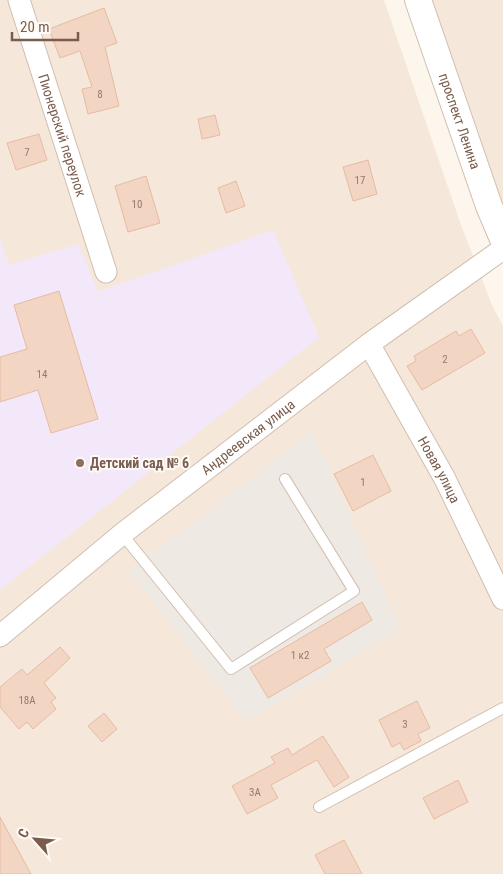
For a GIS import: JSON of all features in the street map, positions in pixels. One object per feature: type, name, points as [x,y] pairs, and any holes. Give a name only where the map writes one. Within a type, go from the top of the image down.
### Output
[{"type":"street","name":"Пионерский переулок","points":[[19,0],[106,272]]},
{"type":"street","name":"проспект Ленина","points":[[418,0],[489,206],[503,239]]},
{"type":"street","name":"Андреевская улица","points":[[0,636],[122,534],[369,344],[503,248]]},
{"type":"street","name":"Новая улица","points":[[369,344],[445,479],[503,599]]},
{"type":"lane","points":[[122,534],[231,670],[354,592],[285,478]]},
{"type":"lane","points":[[319,807],[503,708]]},
{"type":"shaded area","points":[[0,0],[384,0],[460,222],[492,305],[503,326],[503,874],[0,874]]},
{"type":"shaded area","points":[[426,0],[503,0],[503,221]]},
{"type":"shaded area","name":"Детский сад № 6","points":[[273,230],[319,337],[0,590],[0,239],[9,265],[78,244],[98,292]]},
{"type":"shaded area","points":[[312,432],[401,629],[247,722],[129,572]]},
{"type":"building","points":[[104,8],[117,43],[105,47],[119,106],[88,114],[82,89],[92,87],[80,51],[60,58],[49,29]]},
{"type":"building","points":[[215,115],[220,135],[202,139],[198,119]]},
{"type":"building","points":[[39,134],[47,160],[16,170],[7,143]]},
{"type":"building","points":[[368,160],[377,194],[353,201],[343,167]]},
{"type":"building","points":[[146,176],[160,223],[128,232],[115,186]]},
{"type":"building","points":[[236,181],[245,206],[226,213],[218,188]]},
{"type":"building","points":[[59,291],[98,419],[51,433],[38,390],[0,402],[0,357],[27,349],[14,305]]},
{"type":"building","points":[[471,329],[485,353],[422,390],[407,366],[416,361],[414,356],[456,331],[459,336]]},
{"type":"building","points":[[373,455],[391,491],[353,511],[334,474]]},
{"type":"building","points":[[362,602],[372,620],[324,649],[331,661],[268,698],[250,668]]},
{"type":"building","points":[[60,647],[70,658],[44,683],[56,698],[51,702],[56,709],[33,729],[27,722],[19,729],[0,707],[0,687],[22,669],[27,675]]},
{"type":"building","points":[[417,701],[430,728],[418,734],[421,741],[404,750],[400,743],[392,747],[379,720]]},
{"type":"building","points":[[104,713],[117,729],[102,742],[88,726]]},
{"type":"building","points":[[323,736],[349,777],[334,787],[317,760],[271,785],[278,798],[247,814],[232,786],[275,763],[271,757],[288,748],[292,755]]},
{"type":"building","points":[[458,780],[468,802],[434,819],[423,798]]},
{"type":"building","points":[[0,817],[31,874],[0,874]]},
{"type":"building","points":[[344,840],[362,874],[325,874],[315,855]]},
{"type":"place","name":"Детский сад № 6","points":[[80,463]]}]
